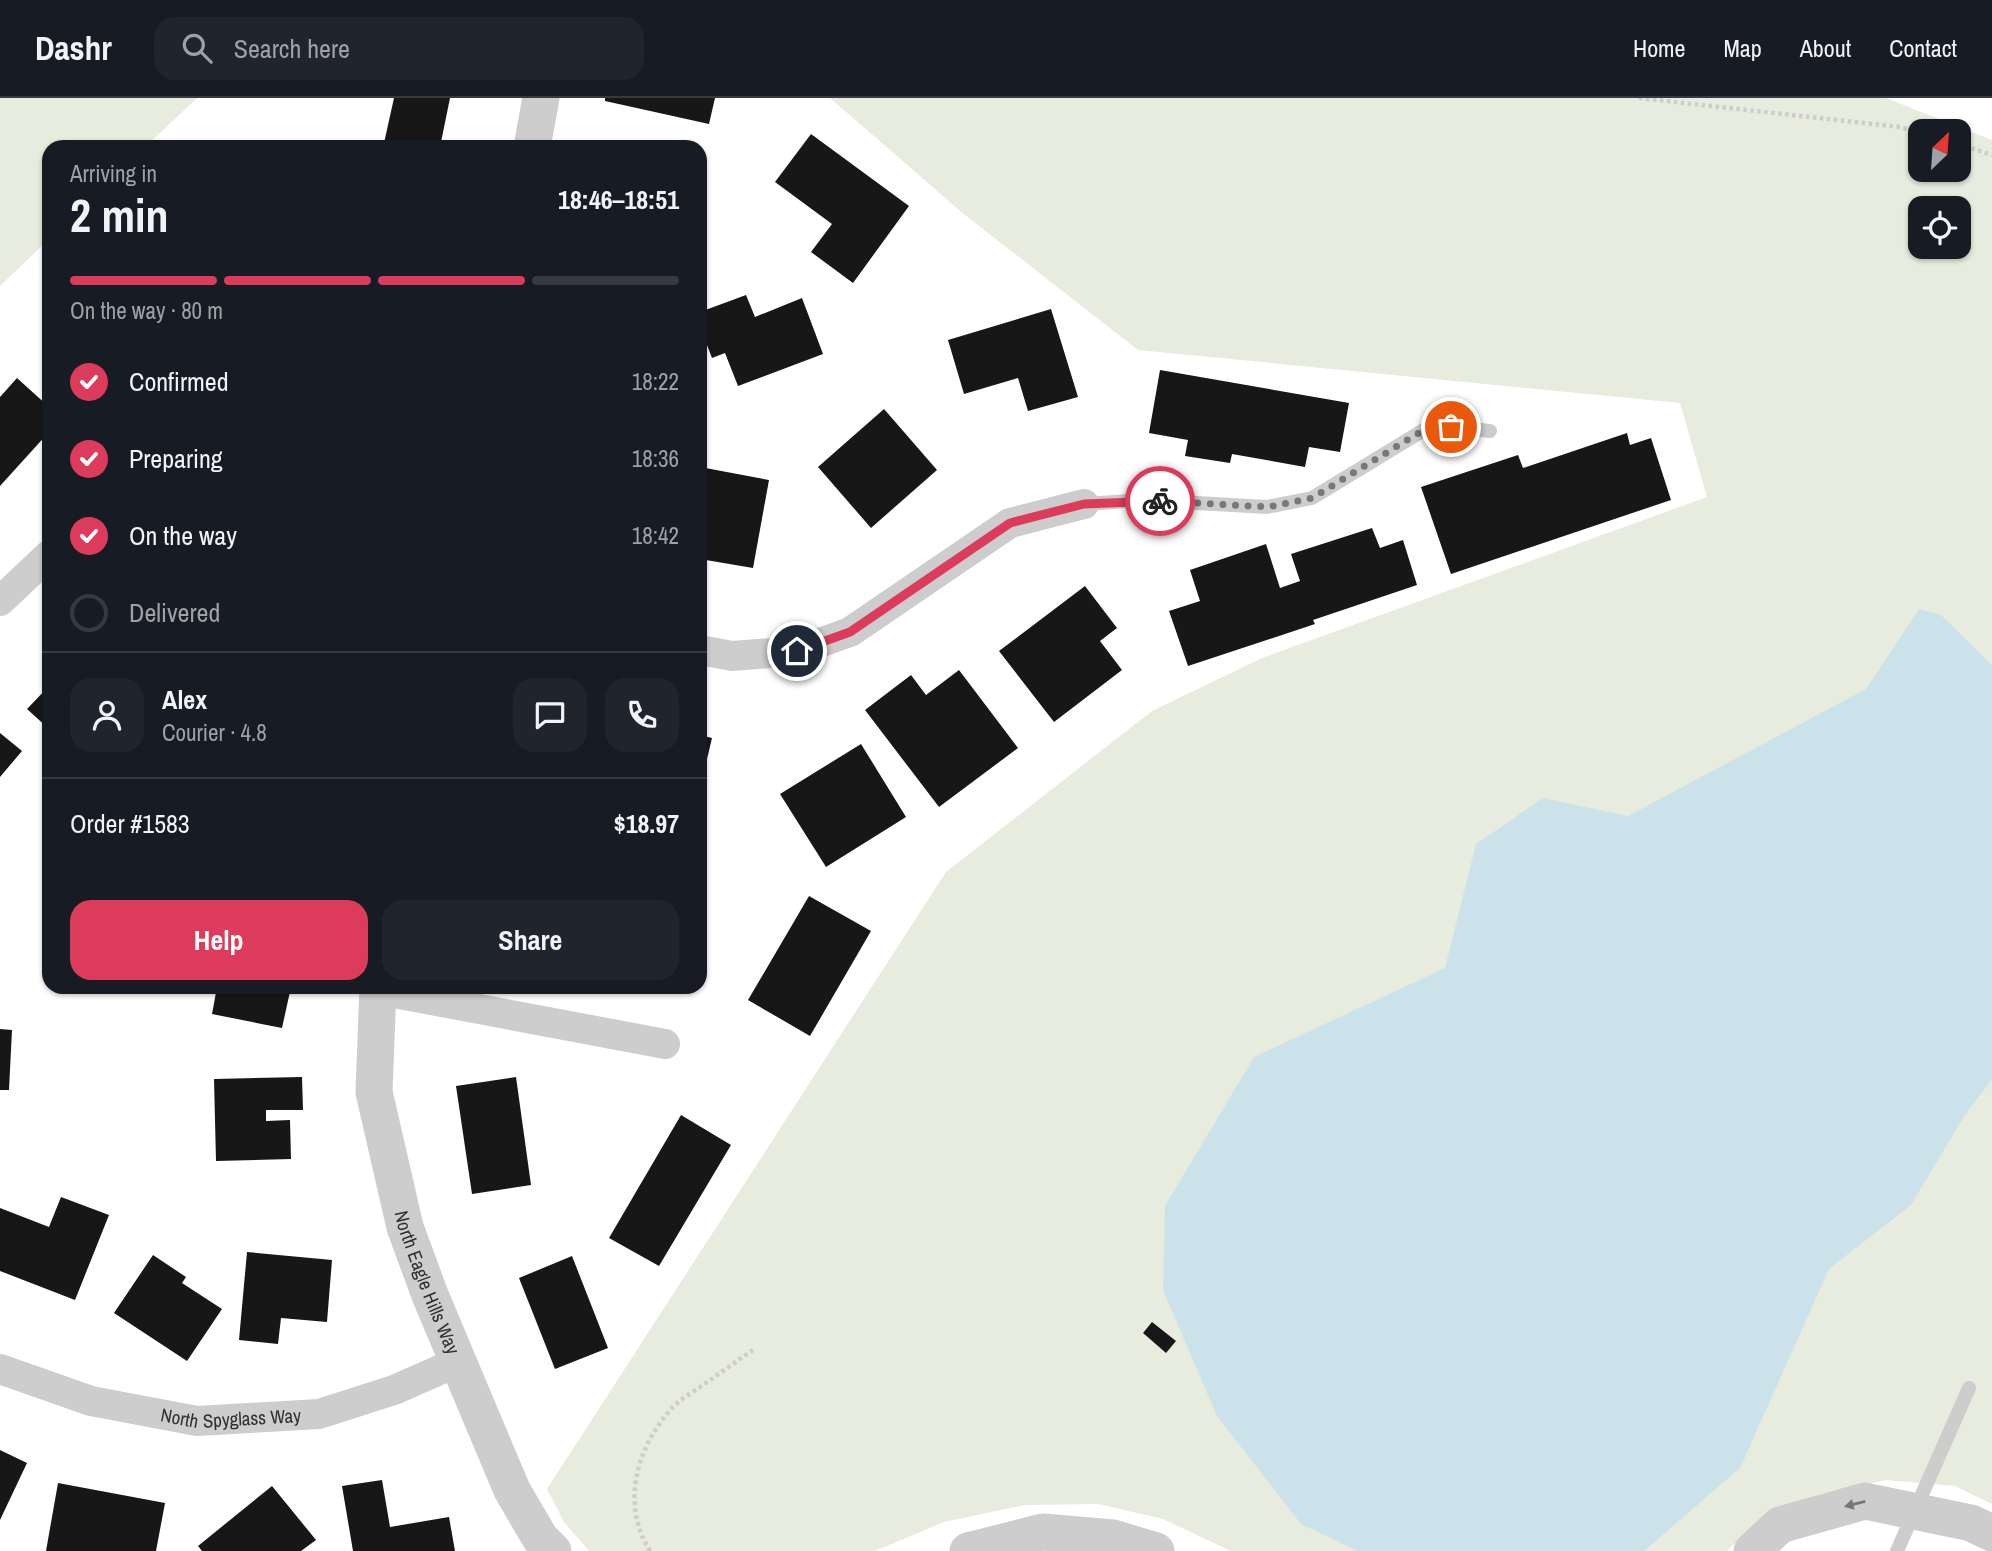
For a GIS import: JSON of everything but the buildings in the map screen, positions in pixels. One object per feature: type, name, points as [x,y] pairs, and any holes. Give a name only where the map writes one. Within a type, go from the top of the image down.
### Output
[{"type":"street","points":[[533,140],[541,98]]},
{"type":"street","points":[[707,651],[732,656],[797,651],[850,632],[1010,523],[1084,504]]},
{"type":"street","points":[[0,601],[42,562]]},
{"type":"street","name":"North Eagle Hills Way","points":[[378,994],[374,1092],[405,1227],[430,1295],[512,1490],[540,1538],[553,1551]]},
{"type":"street","name":"North Eagle Hills Way","points":[[409,994],[665,1044]]},
{"type":"street","name":"North Spyglass Way","points":[[0,1369],[91,1401],[197,1421],[319,1414],[394,1390],[460,1361]]},
{"type":"street","points":[[1752,1551],[1780,1525],[1866,1501],[1971,1523],[1992,1533]]},
{"type":"street","points":[[968,1551],[1043,1532],[1113,1538],[1156,1551]]},
{"type":"lane","points":[[1084,504],[1143,500],[1268,507],[1312,498],[1432,425],[1490,430]]},
{"type":"lane","points":[[1897,1551],[1969,1388]]},
{"type":"path","points":[[1639,98],[1887,125],[1908,130]]},
{"type":"path","points":[[1971,148],[1992,155]]},
{"type":"path","points":[[650,1551],[644,1542],[634,1509],[636,1472],[651,1437],[674,1405],[753,1350]]},
{"type":"shaded area","points":[[0,98],[197,98],[152,140],[42,140],[42,246],[0,286]]},
{"type":"shaded area","points":[[830,98],[1886,98],[1939,119],[1908,119],[1908,182],[1971,182],[1971,132],[1992,140],[1992,1504],[1955,1486],[1886,1480],[1820,1494],[1754,1525],[1727,1551],[1231,1551],[1163,1519],[1098,1504],[1025,1505],[944,1522],[875,1551],[589,1551],[564,1522],[547,1489],[946,872],[1152,711],[1262,658],[1707,497],[1680,403],[1138,350],[965,215]]},
{"type":"water","points":[[1919,609],[1941,615],[1992,665],[1992,1079],[1965,1115],[1911,1205],[1829,1269],[1740,1468],[1644,1551],[1358,1551],[1301,1524],[1217,1416],[1163,1290],[1165,1206],[1254,1057],[1445,968],[1476,844],[1543,798],[1628,816],[1866,689]]},
{"type":"way so far","points":[[1160,501],[1268,507],[1312,498],[1432,425],[1451,427]]},
{"type":"route","points":[[797,651],[850,632],[1010,523],[1084,504],[1160,501]]}]
